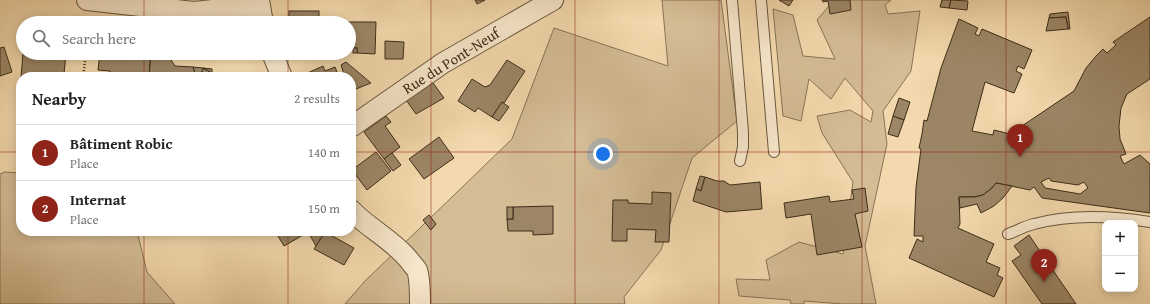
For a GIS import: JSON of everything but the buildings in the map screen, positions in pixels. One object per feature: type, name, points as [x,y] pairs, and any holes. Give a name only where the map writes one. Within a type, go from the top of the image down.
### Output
[{"type":"street","points":[[87,0],[194,12],[261,9]]},
{"type":"street","name":"Rue du Pont-Neuf","points":[[356,123],[443,63],[553,0]]},
{"type":"street","points":[[275,60],[280,72]]},
{"type":"street","points":[[356,216],[402,251],[416,270],[420,304]]},
{"type":"lane","points":[[732,0],[743,132],[743,147],[740,161]]},
{"type":"lane","points":[[761,0],[774,152]]},
{"type":"lane","points":[[1008,234],[1033,224],[1056,220],[1092,217],[1129,218],[1150,222]]},
{"type":"path","points":[[84,72],[85,60]]},
{"type":"shaded area","points":[[662,0],[721,0],[737,121],[692,158],[661,250],[624,297],[625,304],[345,304],[365,281],[512,139],[554,28],[668,66]]},
{"type":"shaded area","points":[[834,0],[891,0],[885,5],[888,14],[920,11],[911,71],[883,111],[887,144],[865,246],[876,304],[843,304],[804,301],[804,304],[791,304],[790,300],[739,296],[736,279],[770,280],[766,260],[799,242],[843,254],[853,182],[822,133],[817,116],[850,110],[871,122],[873,111],[845,78],[831,99],[809,79],[801,121],[783,116],[773,9],[793,15],[803,56],[835,59],[817,20]]},
{"type":"shaded area","points":[[5,172],[16,173],[16,236],[138,236],[147,272],[175,304],[0,304],[0,174]]},
{"type":"place","name":"Bâtiment Robic","points":[[1020,157]]},
{"type":"place","name":"Internat","points":[[1044,282]]}]
